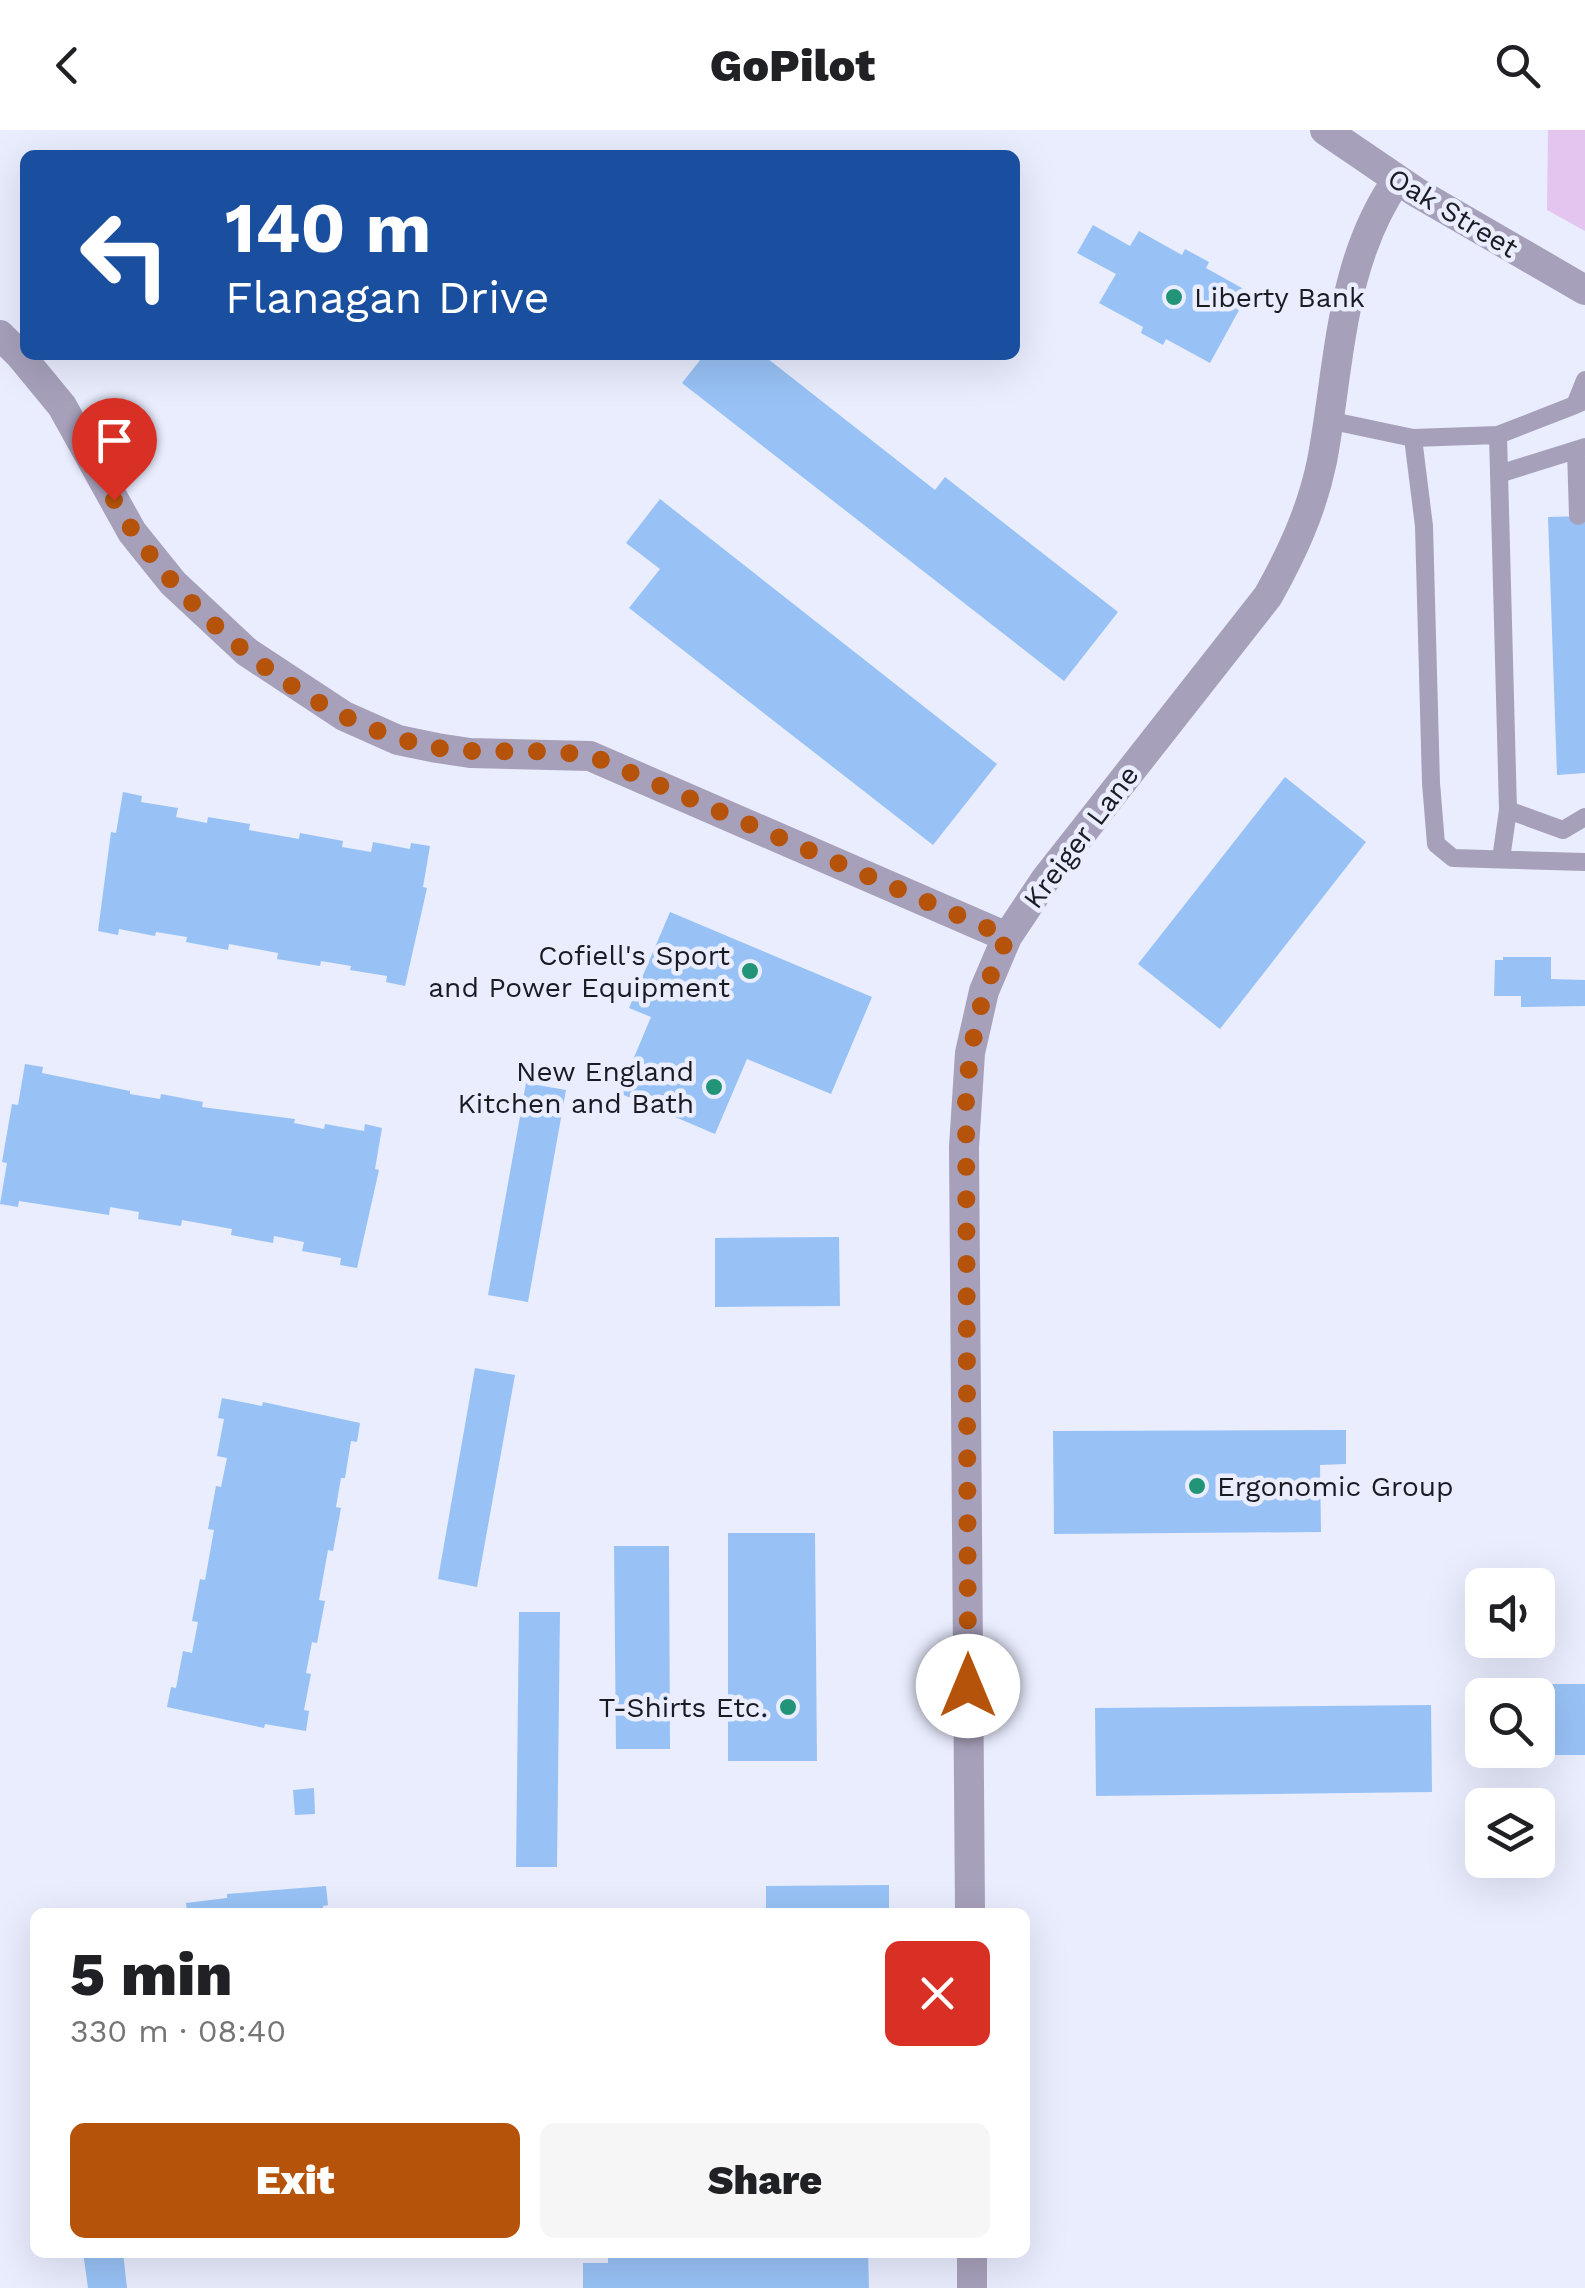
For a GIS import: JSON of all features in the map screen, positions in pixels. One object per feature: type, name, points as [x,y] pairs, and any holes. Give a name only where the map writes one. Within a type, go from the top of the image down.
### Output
[{"type":"street","name":"Oak Street","points":[[1325,130],[1397,180],[1585,290]]},
{"type":"street","name":"Kreiger Lane","points":[[970,1908],[965,1131],[970,1053],[984,991],[1008,937],[1044,880],[1268,596],[1293,550],[1312,502],[1352,278],[1372,219],[1397,180]]},
{"type":"street","points":[[0,336],[20,355]]},
{"type":"street","points":[[24,360],[62,406],[132,532],[172,583],[247,652],[344,716],[398,740],[437,748],[470,753],[580,754],[599,759],[1008,937]]},
{"type":"street","points":[[972,2258],[972,2288]]},
{"type":"lane","points":[[1328,420],[1413,438],[1498,435],[1580,403],[1585,380]]},
{"type":"lane","points":[[1498,435],[1508,810],[1500,859]]},
{"type":"lane","points":[[1413,438],[1424,526],[1436,844],[1453,858],[1585,862]]},
{"type":"lane","points":[[1499,474],[1580,448],[1578,516]]},
{"type":"lane","points":[[1508,810],[1563,830],[1585,818]]},
{"type":"shaded area","points":[[1548,130],[1585,130],[1585,231],[1547,210]]},
{"type":"building","name":"Liberty Bank","points":[[1093,225],[1130,246],[1139,231],[1182,255],[1185,249],[1209,262],[1206,268],[1249,292],[1210,363],[1166,339],[1163,345],[1141,333],[1143,327],[1099,303],[1116,274],[1077,253]]},
{"type":"building","points":[[700,360],[769,360],[935,490],[945,477],[1118,612],[1064,681],[682,383]]},
{"type":"building","points":[[660,499],[997,764],[933,845],[629,608],[660,569],[626,543]]},
{"type":"building","points":[[1585,516],[1585,773],[1557,775],[1548,517]]},
{"type":"building","points":[[1285,777],[1366,842],[1220,1029],[1138,964]]},
{"type":"building","points":[[123,792],[142,796],[141,802],[178,808],[176,817],[207,823],[208,817],[250,824],[249,830],[299,839],[300,833],[343,841],[342,847],[371,852],[373,842],[410,849],[411,843],[430,846],[423,887],[427,888],[405,986],[386,982],[387,976],[350,970],[351,966],[277,959],[278,953],[229,944],[228,950],[156,932],[155,936],[119,929],[118,935],[98,931],[111,832],[116,833]]},
{"type":"building","points":[[670,912],[872,997],[831,1094],[747,1059],[715,1134],[619,1093],[651,1017],[629,1008]]},
{"type":"building","points":[[1551,957],[1551,979],[1585,980],[1585,1006],[1521,1007],[1521,996],[1494,996],[1495,960]]},
{"type":"building","points":[[25,1064],[43,1067],[42,1073],[130,1094],[160,1099],[161,1094],[203,1102],[202,1107],[295,1119],[294,1123],[324,1129],[325,1124],[364,1131],[365,1124],[382,1128],[375,1169],[379,1170],[357,1268],[340,1265],[341,1258],[302,1251],[304,1242],[274,1236],[273,1243],[231,1235],[232,1229],[182,1220],[181,1226],[138,1219],[139,1212],[110,1207],[109,1215],[19,1201],[18,1207],[0,1204],[7,1163],[2,1162],[12,1104],[18,1105]]},
{"type":"building","points":[[526,1083],[566,1090],[528,1302],[488,1295]]},
{"type":"building","points":[[839,1237],[840,1306],[715,1307],[715,1238]]},
{"type":"building","points":[[475,1368],[515,1375],[477,1587],[438,1579]]},
{"type":"building","points":[[222,1398],[262,1406],[263,1402],[360,1423],[357,1442],[351,1441],[345,1478],[341,1478],[336,1507],[341,1508],[319,1600],[325,1601],[306,1673],[311,1674],[304,1710],[309,1711],[306,1731],[265,1724],[264,1728],[167,1707],[171,1687],[176,1688],[183,1651],[192,1653],[198,1622],[192,1621],[200,1579],[205,1580],[214,1530],[208,1529],[216,1486],[221,1487],[227,1458],[217,1456],[224,1419],[218,1418]]},
{"type":"building","points":[[1346,1430],[1346,1464],[1320,1465],[1321,1532],[1054,1534],[1053,1431]]},
{"type":"building","points":[[728,1533],[815,1533],[817,1761],[728,1761]]},
{"type":"building","points":[[614,1546],[669,1546],[670,1749],[616,1749]]},
{"type":"building","points":[[519,1612],[560,1612],[557,1867],[516,1867]]},
{"type":"building","points":[[1555,1684],[1585,1684],[1585,1755],[1555,1755]]},
{"type":"building","points":[[1431,1705],[1432,1792],[1096,1796],[1095,1708]]},
{"type":"building","points":[[314,1788],[315,1814],[295,1815],[293,1790]]},
{"type":"building","points":[[889,1885],[889,1908],[766,1908],[766,1886]]},
{"type":"building","points":[[326,1886],[328,1905],[187,1908],[186,1903],[227,1898],[227,1894]]},
{"type":"building","points":[[84,2258],[124,2258],[127,2288],[88,2288]]},
{"type":"building","points":[[608,2258],[868,2258],[869,2288],[583,2288],[583,2263],[608,2263]]},
{"type":"place","name":"Liberty Bank","points":[[1174,297]]},
{"type":"place","name":"Cofiell's Sport and Power Equipment","points":[[750,971]]},
{"type":"place","name":"New England Kitchen and Bath","points":[[714,1087]]},
{"type":"place","name":"Ergonomic Group","points":[[1197,1486]]},
{"type":"place","name":"T-Shirts Etc.","points":[[788,1707]]},
{"type":"route","points":[[114,500],[132,532],[172,583],[205,616],[270,668],[373,731],[398,740],[470,753],[580,754],[599,759],[1008,937],[984,991],[970,1053],[966,1099],[968,1686]]}]
